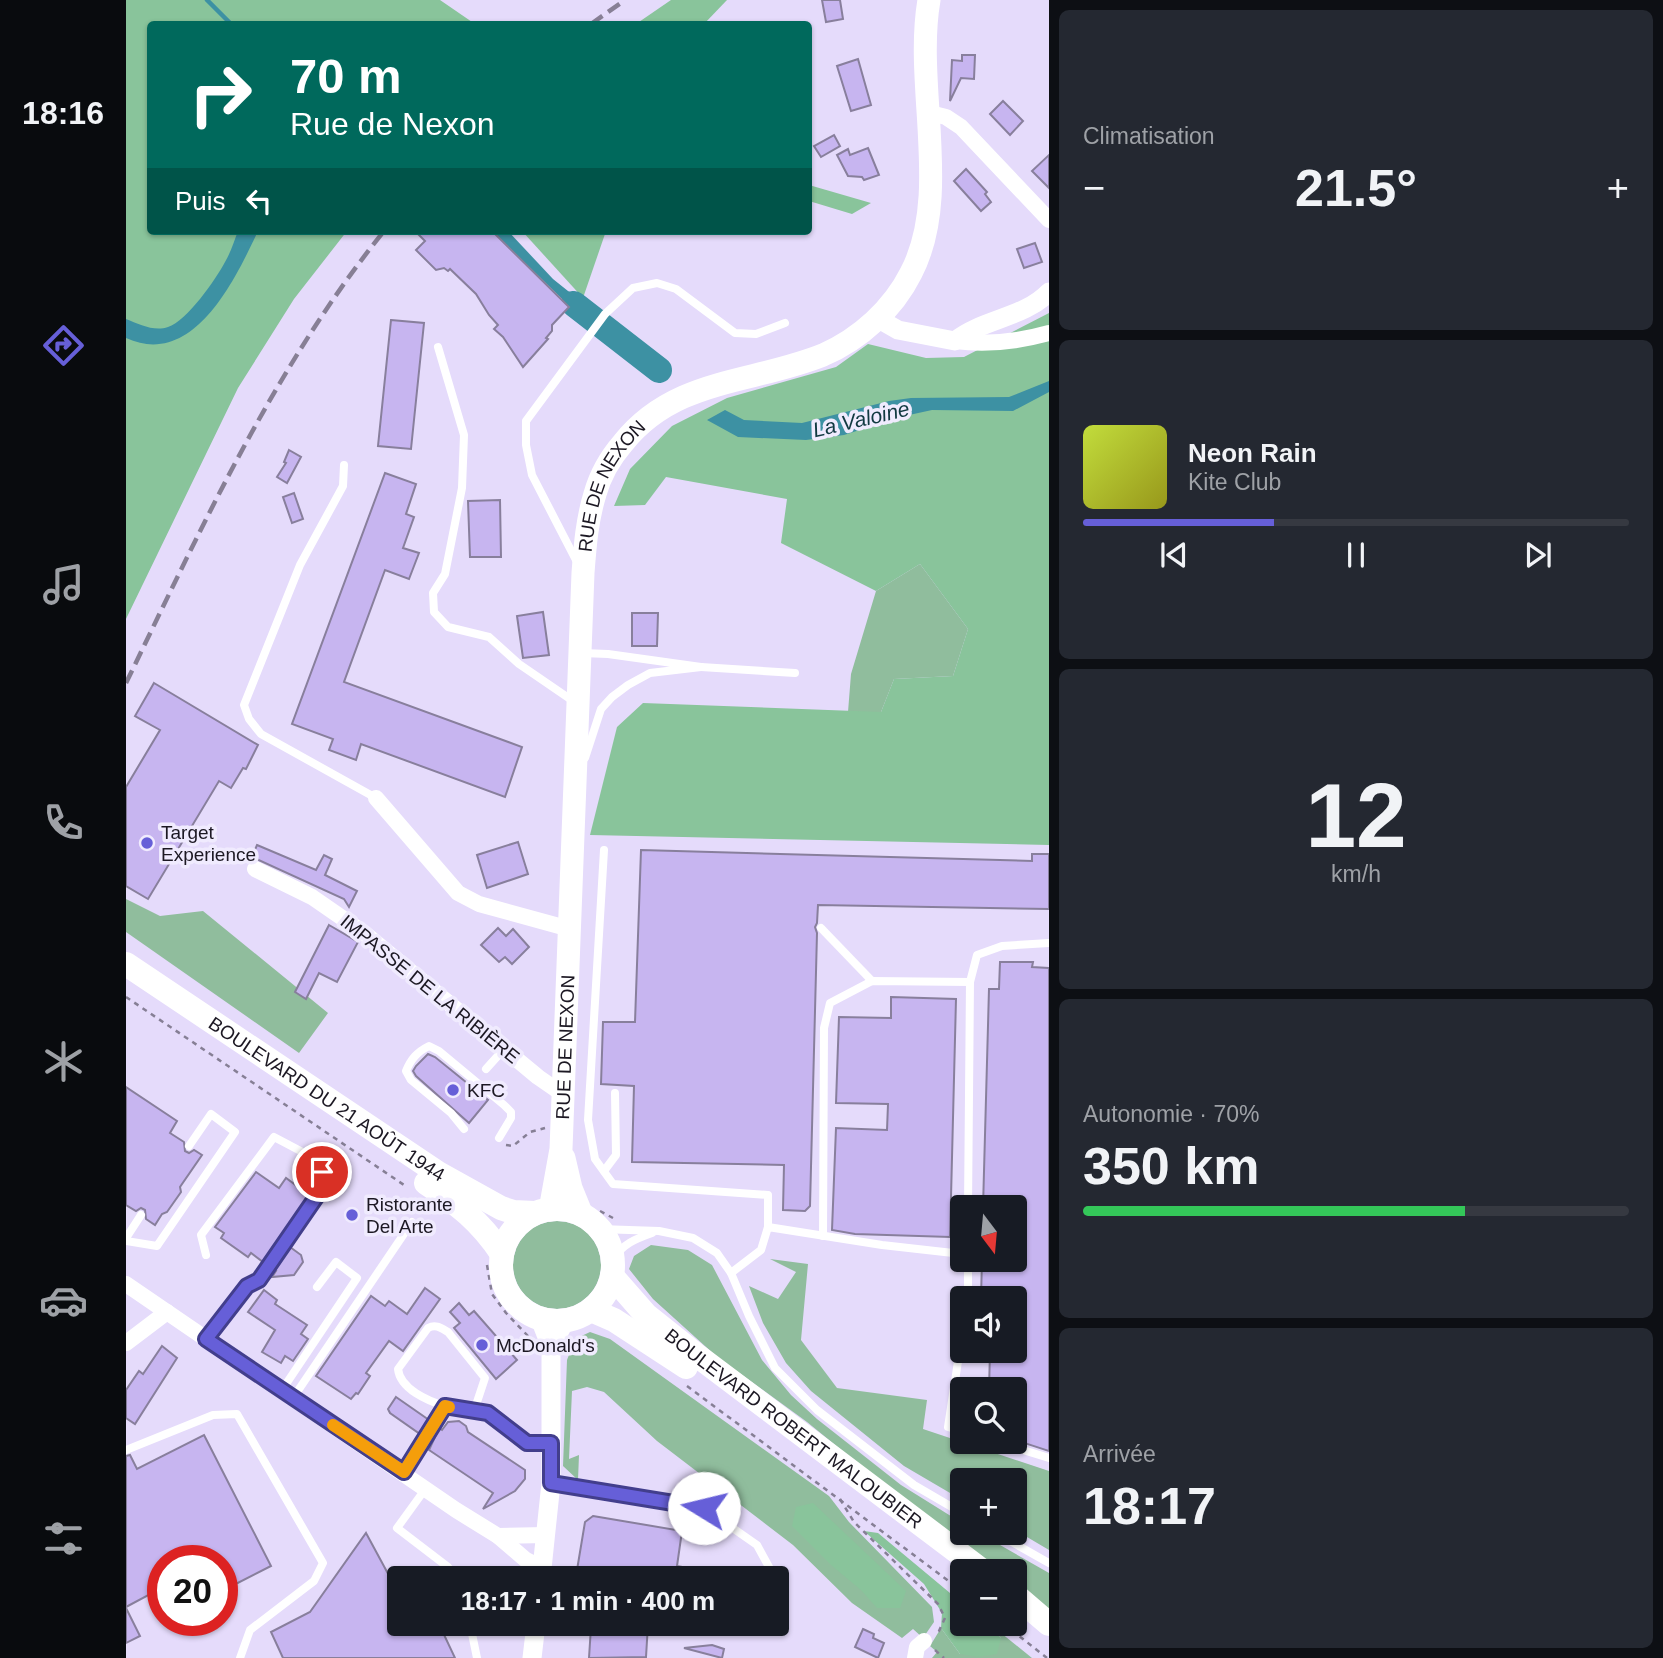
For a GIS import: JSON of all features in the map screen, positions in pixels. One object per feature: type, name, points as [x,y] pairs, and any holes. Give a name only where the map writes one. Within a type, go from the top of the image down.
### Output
[{"type":"main road","name":"RUE DE NEXON","points":[[542,1212],[562,1139],[583,573],[586,530],[595,492],[610,458],[636,427],[670,402],[703,388],[823,354],[860,333],[877,318],[903,286],[920,250],[930,193],[924,29],[929,0]]},
{"type":"main road","name":"BOULEVARD DU 21 AOÛT 1944","points":[[126,964],[438,1173],[500,1208],[513,1212],[542,1212]]},
{"type":"main road","name":"BOULEVARD DU 21 AOÛT 1944","points":[[126,983],[455,1203],[484,1229],[493,1256]]},
{"type":"main road","name":"RUE DE NEXON","points":[[562,1139],[571,1188],[591,1222]]},
{"type":"main road","points":[[568,1210],[591,1222],[609,1243],[613,1267],[608,1289],[601,1301],[591,1310],[565,1321],[540,1319],[525,1312],[509,1294],[493,1256],[521,1222],[542,1212],[568,1210]]},
{"type":"main road","name":"BOULEVARD ROBERT MALOUBIER","points":[[613,1267],[646,1315],[967,1559]]},
{"type":"main road","name":"BOULEVARD ROBERT MALOUBIER","points":[[591,1310],[614,1320],[667,1353],[950,1564]]},
{"type":"main road","points":[[1027,1605],[1049,1624]]},
{"type":"main road","points":[[1027,1624],[1049,1643]]},
{"type":"street","points":[[926,112],[946,117],[961,127],[1049,220]]},
{"type":"street","points":[[955,341],[971,330],[1027,307],[1049,292]]},
{"type":"street","points":[[877,318],[898,330],[979,344],[1026,339],[1049,333]]},
{"type":"street","points":[[376,798],[458,893],[480,904],[570,929]]},
{"type":"street","name":"IMPASSE DE LA RIBIÈRE","points":[[255,869],[312,897],[364,933],[503,1049],[564,1095]]},
{"type":"street","points":[[126,1283],[456,1510],[498,1536],[534,1566]]},
{"type":"street","points":[[126,1343],[167,1312]]},
{"type":"street","points":[[540,1319],[551,1347],[551,1483],[543,1566]]},
{"type":"street","points":[[551,1347],[565,1321]]},
{"type":"street","points":[[498,1536],[545,1535]]},
{"type":"street","points":[[532,1658],[535,1636]]},
{"type":"street","points":[[915,1658],[917,1647],[924,1641]]},
{"type":"lane","points":[[583,573],[532,475],[526,445],[526,421],[604,314],[633,288],[657,283],[676,289],[735,333],[756,334],[785,323]]},
{"type":"lane","points":[[438,347],[464,435],[462,488],[445,574],[433,593],[434,612],[449,627],[489,637],[519,664],[579,704]]},
{"type":"lane","points":[[344,465],[343,486],[300,565],[244,705],[249,719],[261,734],[376,798]]},
{"type":"lane","points":[[580,653],[608,654],[701,667],[795,673]]},
{"type":"lane","points":[[576,784],[601,709],[612,697],[650,673],[701,667]]},
{"type":"lane","points":[[604,850],[589,1120],[595,1159],[613,1184],[768,1195],[768,1227],[761,1250],[731,1273]]},
{"type":"lane","points":[[821,928],[872,981]]},
{"type":"lane","points":[[968,1195],[970,982],[977,956],[1002,946],[1049,943]]},
{"type":"lane","points":[[823,1236],[824,1028],[830,1003],[872,981],[970,982]]},
{"type":"lane","points":[[464,1129],[451,1113],[411,1080],[406,1072],[411,1060],[419,1051],[429,1046],[439,1051],[511,1112],[511,1118],[499,1138]]},
{"type":"lane","points":[[486,1069],[503,1049]]},
{"type":"lane","points":[[604,1171],[616,1155],[615,1093]]},
{"type":"lane","points":[[141,1215],[126,1239],[157,1246],[235,1132],[211,1114],[189,1146]]},
{"type":"lane","points":[[206,1255],[201,1235],[274,1137],[310,1156],[322,1172],[321,1190],[259,1280],[247,1286],[206,1339]]},
{"type":"lane","points":[[288,1394],[412,1222]]},
{"type":"lane","points":[[591,1222],[693,1238],[717,1253],[731,1273],[775,1368],[828,1419],[914,1485],[950,1506]]},
{"type":"lane","points":[[768,1227],[950,1253]]},
{"type":"lane","points":[[613,1267],[620,1249],[631,1240],[659,1231]]},
{"type":"lane","points":[[288,1394],[358,1278],[336,1262],[317,1287]]},
{"type":"lane","points":[[474,1411],[485,1378],[448,1332],[440,1327],[428,1328],[398,1369],[403,1383],[432,1402],[445,1406],[474,1411],[488,1413],[527,1443],[551,1443]]},
{"type":"lane","points":[[404,1472],[445,1406]]},
{"type":"lane","points":[[126,1450],[213,1415],[237,1414],[323,1563],[314,1581],[250,1630],[240,1658]]},
{"type":"lane","points":[[1027,1451],[1049,1458]]},
{"type":"lane","points":[[551,1483],[704,1508],[757,1545],[768,1566]]},
{"type":"lane","points":[[426,1488],[397,1528],[447,1566]]},
{"type":"lane","points":[[1017,1545],[1049,1563]]},
{"type":"lane","points":[[472,1636],[477,1658]]},
{"type":"path","points":[[126,997],[413,1191]]},
{"type":"path","points":[[499,1138],[508,1147],[513,1146],[530,1132],[541,1128],[562,1139]]},
{"type":"path","points":[[493,1256],[492,1294],[536,1345],[551,1347]]},
{"type":"path","points":[[680,1381],[950,1582]]},
{"type":"path","points":[[838,1496],[854,1522],[938,1604],[944,1618],[939,1631],[924,1641]]},
{"type":"path","points":[[1019,1636],[1047,1658]]},
{"type":"green space","points":[[126,0],[440,0],[471,21],[147,21],[147,235],[344,235],[294,299],[238,388],[126,619]]},
{"type":"green space","points":[[671,0],[727,0],[707,21],[640,21]]},
{"type":"green space","points":[[812,186],[871,203],[852,214],[812,202]]},
{"type":"green space","points":[[526,235],[605,235],[583,298]]},
{"type":"green space","points":[[1049,313],[1049,845],[590,835],[617,727],[643,703],[881,712],[894,679],[953,676],[968,629],[920,564],[876,591],[781,543],[787,499],[666,477],[645,505],[614,506],[630,469],[672,426],[727,398],[836,367],[868,344],[926,358],[964,357]]},
{"type":"green space","points":[[920,564],[968,629],[953,676],[894,679],[881,712],[848,712],[851,674],[876,591]]},
{"type":"green space","points":[[126,899],[160,916],[203,911],[328,1013],[299,1053],[126,932]]},
{"type":"green space","points":[[557,1221],[574,1224],[588,1234],[598,1248],[601,1265],[598,1282],[588,1296],[574,1306],[557,1309],[540,1306],[526,1296],[516,1282],[513,1265],[516,1248],[526,1234],[540,1224]]},
{"type":"green space","points":[[651,1245],[688,1250],[712,1265],[762,1360],[791,1395],[817,1419],[901,1485],[950,1516],[950,1536],[807,1422],[716,1356],[653,1299],[629,1269],[634,1256]]},
{"type":"green space","points":[[770,1259],[808,1264],[801,1340],[837,1388],[927,1400],[923,1429],[950,1438],[950,1454],[998,1454],[1049,1471],[1049,1550],[1027,1537],[1027,1468],[950,1468],[950,1493],[904,1466],[811,1391],[786,1363],[763,1323],[749,1286],[778,1299],[796,1272]]},
{"type":"green space","points":[[590,1332],[610,1339],[829,1496],[849,1522],[932,1607],[934,1622],[923,1638],[913,1629],[902,1638],[852,1603],[793,1545],[657,1441],[604,1392],[587,1387],[572,1391],[569,1459],[579,1455],[578,1480],[563,1466],[567,1360],[575,1339]]},
{"type":"green space","points":[[813,1503],[906,1591],[900,1608],[877,1608],[792,1526],[796,1507]]},
{"type":"green space","points":[[864,1531],[878,1533],[950,1593],[950,1636],[999,1636],[1001,1638],[997,1654],[978,1657],[960,1654],[941,1628],[942,1613],[924,1584]]},
{"type":"green space","points":[[962,1545],[1000,1545],[1024,1559],[980,1559]]},
{"type":"green space","points":[[1027,1560],[1049,1573],[1049,1613],[1027,1595]]},
{"type":"green space","points":[[941,1628],[960,1654],[1001,1638],[999,1636],[1005,1636],[1032,1658],[932,1658],[937,1652],[930,1646]]},
{"type":"water","points":[[236,235],[256,235],[224,295],[191,331],[172,341],[150,344],[126,338],[126,319],[157,329],[168,327],[184,317],[200,299],[229,254]]},
{"type":"water","points":[[496,235],[512,235],[553,279],[568,291],[583,298],[600,320],[593,329]]},
{"type":"water","points":[[1049,381],[1049,392],[1013,411],[932,410],[844,435],[806,440],[738,437],[707,420],[725,410],[744,420],[802,423],[911,398],[1009,397]]},
{"type":"building","points":[[822,0],[840,0],[843,19],[826,22]]},
{"type":"building","points":[[962,55],[975,55],[974,79],[961,78],[950,101],[952,60],[962,61]]},
{"type":"building","points":[[858,59],[871,105],[851,111],[837,66]]},
{"type":"building","points":[[1003,101],[1023,121],[1010,135],[990,114]]},
{"type":"building","points":[[834,135],[840,146],[821,157],[814,146]]},
{"type":"building","points":[[868,148],[879,175],[864,180],[862,177],[848,176],[837,155],[848,149],[850,155]]},
{"type":"building","points":[[1049,155],[1049,188],[1032,171]]},
{"type":"building","points":[[966,169],[987,192],[985,194],[991,202],[981,211],[954,181]]},
{"type":"building","points":[[419,235],[496,235],[569,307],[552,325],[552,331],[546,338],[548,339],[523,367],[503,337],[494,329],[498,325],[476,294],[450,269],[436,270],[416,250],[425,241]]},
{"type":"building","points":[[1035,243],[1042,262],[1024,268],[1017,249]]},
{"type":"building","points":[[391,320],[424,323],[411,449],[378,446]]},
{"type":"building","points":[[289,450],[301,457],[287,483],[277,477],[286,463],[284,462]]},
{"type":"building","points":[[385,473],[416,484],[406,514],[414,517],[403,548],[419,553],[409,579],[385,570],[344,682],[522,747],[505,797],[361,744],[356,760],[329,750],[333,739],[292,724]]},
{"type":"building","points":[[294,493],[303,519],[292,523],[283,497]]},
{"type":"building","points":[[500,500],[501,557],[470,557],[468,501]]},
{"type":"building","points":[[543,612],[549,655],[523,658],[517,616]]},
{"type":"building","points":[[632,613],[658,613],[657,646],[632,646]]},
{"type":"building","points":[[154,683],[258,745],[246,769],[243,768],[231,788],[219,781],[148,899],[126,886],[126,787],[160,730],[135,716]]},
{"type":"building","points":[[518,842],[528,874],[487,888],[477,855]]},
{"type":"building","points":[[257,845],[316,870],[324,855],[332,859],[325,875],[357,891],[349,907],[344,899],[252,857]]},
{"type":"building","points":[[641,850],[1032,861],[1032,854],[1049,854],[1049,909],[818,905],[815,927],[817,933],[810,1206],[805,1211],[783,1210],[784,1165],[632,1162],[634,1086],[601,1084],[603,1022],[635,1022]]},
{"type":"building","points":[[329,925],[358,942],[337,982],[319,973],[306,999],[295,992]]},
{"type":"building","points":[[498,928],[506,936],[513,929],[529,947],[512,964],[505,957],[499,962],[481,945]]},
{"type":"building","points":[[1000,962],[1033,962],[1032,967],[1049,968],[1049,1451],[1027,1444],[1027,1377],[989,1377],[990,1363],[1027,1363],[1027,1286],[981,1286],[982,1272],[1027,1272],[1027,1195],[983,1195],[989,989],[999,989]]},
{"type":"building","points":[[891,997],[956,999],[950,1237],[855,1234],[832,1230],[836,1128],[887,1130],[888,1104],[836,1103],[839,1017],[891,1018]]},
{"type":"building","name":"KFC","points":[[428,1054],[488,1100],[469,1123],[413,1071]]},
{"type":"building","points":[[126,1087],[177,1121],[170,1133],[184,1142],[185,1151],[189,1153],[194,1150],[202,1155],[180,1187],[181,1192],[155,1225],[146,1219],[145,1210],[141,1208],[136,1211],[126,1205]]},
{"type":"building","points":[[256,1172],[279,1188],[286,1178],[309,1195],[263,1262],[251,1253],[248,1257],[221,1238],[224,1233],[215,1227]]},
{"type":"building","points":[[290,1247],[301,1255],[303,1262],[294,1275],[272,1277],[276,1271],[274,1270]]},
{"type":"building","points":[[425,1288],[440,1299],[403,1351],[389,1341],[366,1373],[370,1376],[358,1394],[351,1399],[316,1376],[371,1296],[385,1306],[389,1301],[407,1314]]},
{"type":"building","points":[[264,1290],[277,1300],[275,1304],[307,1325],[301,1334],[308,1339],[293,1361],[285,1356],[281,1363],[262,1352],[275,1330],[248,1312]]},
{"type":"building","points":[[459,1303],[469,1315],[474,1311],[517,1360],[496,1379],[454,1328],[460,1323],[450,1312]]},
{"type":"building","points":[[162,1346],[177,1358],[135,1424],[126,1418],[126,1390],[139,1371],[143,1374]]},
{"type":"building","points":[[396,1397],[429,1420],[420,1434],[390,1413],[388,1409]]},
{"type":"building","points":[[459,1421],[466,1426],[468,1432],[525,1470],[525,1479],[515,1491],[483,1509],[493,1493],[429,1450],[439,1428],[442,1430],[448,1422]]},
{"type":"building","points":[[204,1435],[271,1566],[238,1583],[238,1545],[147,1545],[147,1596],[126,1607],[126,1456],[130,1455],[137,1469]]},
{"type":"building","points":[[593,1516],[682,1531],[677,1566],[578,1566],[585,1522]]},
{"type":"building","points":[[366,1533],[387,1572],[387,1636],[445,1636],[455,1658],[283,1658],[271,1632],[310,1612]]},
{"type":"building","points":[[126,1608],[140,1636],[126,1643]]},
{"type":"building","points":[[863,1629],[884,1643],[878,1658],[855,1647]]},
{"type":"building","points":[[590,1636],[647,1636],[646,1657],[589,1658]]},
{"type":"building","points":[[712,1645],[724,1649],[722,1658],[684,1648]]},
{"type":"waterway","points":[[207,0],[228,21]]},
{"type":"waterway","name":"La Valoine","points":[[574,304],[659,370]]},
{"type":"railway","points":[[595,21],[625,0]]},
{"type":"railway","points":[[126,683],[212,507],[275,392],[308,337],[381,235]]},
{"type":"slow traffic","points":[[333,1425],[404,1472],[445,1406],[449,1407]]},
{"type":"place","name":"Target Experience","points":[[147,843]]},
{"type":"place","name":"KFC","points":[[453,1090]]},
{"type":"place","name":"Ristorante Del Arte","points":[[352,1215]]},
{"type":"place","name":"McDonald's","points":[[482,1345]]},
{"type":"route","points":[[322,1172],[321,1190],[259,1280],[247,1286],[206,1339],[404,1472],[445,1406],[488,1413],[527,1443],[551,1443],[551,1483],[704,1508]]}]
